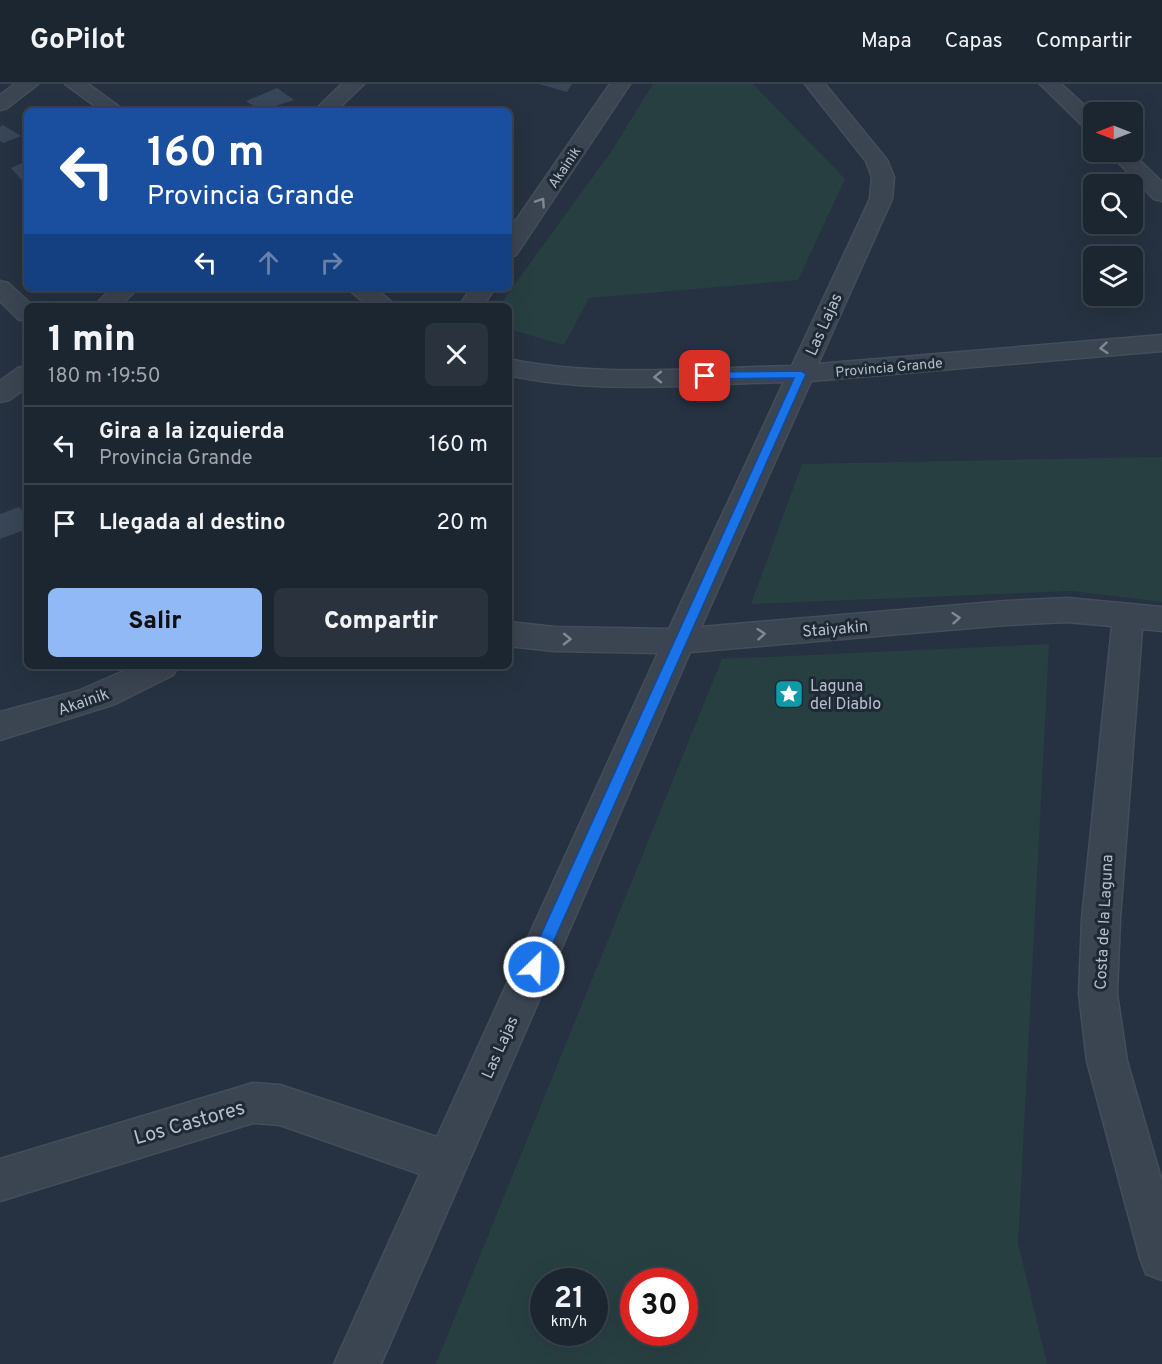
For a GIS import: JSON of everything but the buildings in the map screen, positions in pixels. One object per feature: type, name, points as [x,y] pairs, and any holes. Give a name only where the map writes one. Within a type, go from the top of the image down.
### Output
[{"type":"street","points":[[75,84],[111,108]]},
{"type":"street","points":[[327,108],[354,84]]},
{"type":"street","name":"Akainik","points":[[512,244],[620,84]]},
{"type":"street","name":"Las Lajas","points":[[357,1364],[679,641],[880,199],[883,177],[876,160],[815,84]]},
{"type":"street","points":[[1050,84],[1083,116]]},
{"type":"street","points":[[1129,162],[1162,194]]},
{"type":"street","points":[[0,288],[24,311]]},
{"type":"street","points":[[109,303],[123,291]]},
{"type":"street","points":[[363,291],[380,303]]},
{"type":"street","name":"Provincia Grande","points":[[512,368],[545,375],[585,378],[801,374],[1162,343]]},
{"type":"street","points":[[0,394],[24,376]]},
{"type":"street","name":"Staiyakin","points":[[512,634],[555,639],[679,641],[1006,613],[1067,610],[1145,617]]},
{"type":"street","name":"Costa de la Laguna","points":[[1145,617],[1101,919],[1098,994],[1107,1061],[1162,1258]]},
{"type":"street","name":"Akainik","points":[[0,726],[78,704],[120,688],[156,669]]},
{"type":"street","name":"Los Castores","points":[[0,1180],[222,1110],[253,1103],[280,1105],[447,1162]]},
{"type":"green space","points":[[653,84],[753,84],[845,179],[798,280],[589,298],[564,345],[512,330],[512,303],[501,303],[611,152]]},
{"type":"green space","points":[[1162,457],[1162,602],[1072,591],[751,604],[802,464]]},
{"type":"green space","points":[[1049,644],[1018,1243],[1047,1364],[436,1364],[722,659]]},
{"type":"place","name":"Laguna del Diablo","points":[[789,694]]},
{"type":"route","points":[[534,967],[801,374],[705,376]]}]
